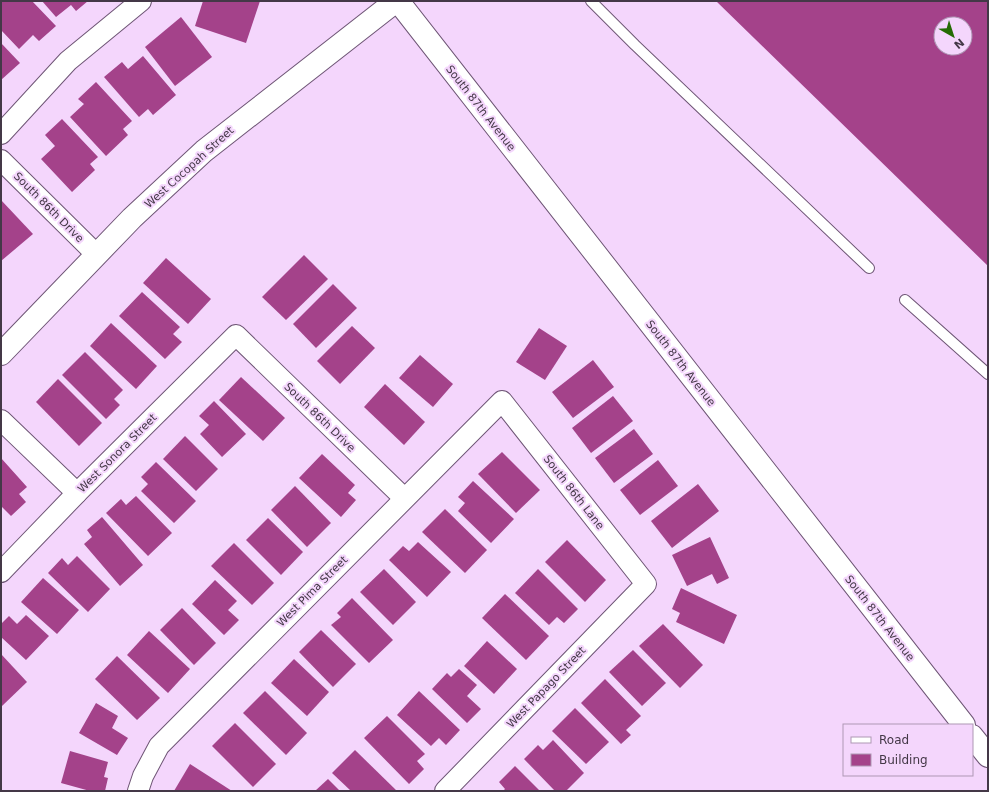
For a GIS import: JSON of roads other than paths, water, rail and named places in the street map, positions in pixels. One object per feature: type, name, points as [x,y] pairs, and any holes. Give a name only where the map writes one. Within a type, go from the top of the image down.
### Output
[{"type":"street","points":[[1,134],[68,61],[141,1]]},
{"type":"street","name":"West Cocopah Street","points":[[1,354],[96,254],[204,151],[397,1]]},
{"type":"street","name":"South 87th Avenue","points":[[397,1],[963,724]]},
{"type":"street","name":"South 86th Drive","points":[[1,160],[96,254]]},
{"type":"street","name":"South 86th Drive","points":[[236,335],[404,498]]},
{"type":"street","name":"West Sonora Street","points":[[1,572],[77,493],[236,335]]},
{"type":"street","name":"West Pima Street","points":[[138,791],[142,776],[159,746],[502,401]]},
{"type":"street","name":"South 86th Lane","points":[[502,401],[646,584]]},
{"type":"street","points":[[1,420],[77,493]]},
{"type":"street","name":"West Papago Street","points":[[445,791],[646,584]]},
{"type":"street","points":[[973,737],[988,756]]},
{"type":"lane","points":[[591,1],[635,45],[869,268]]},
{"type":"lane","points":[[906,300],[988,374]]}]
